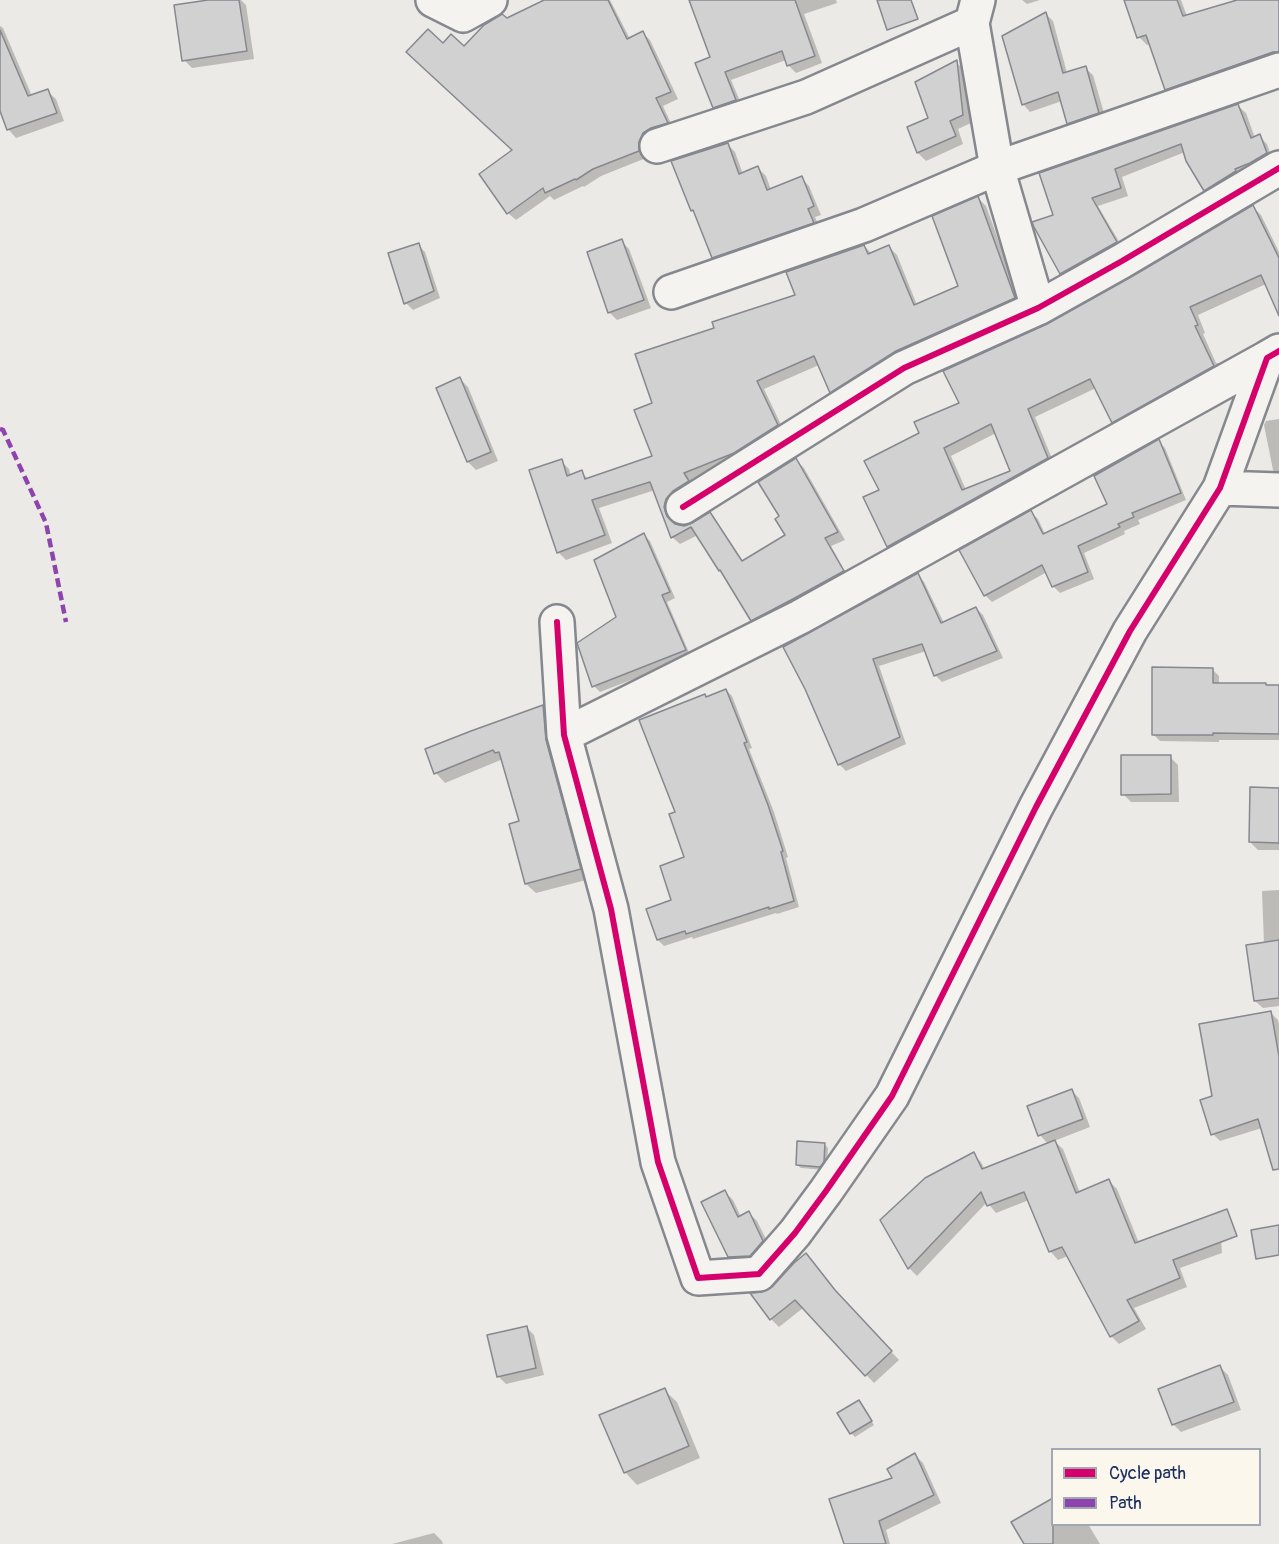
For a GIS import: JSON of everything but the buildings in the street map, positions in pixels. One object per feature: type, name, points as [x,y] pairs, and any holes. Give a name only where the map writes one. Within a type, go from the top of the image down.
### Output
[{"type":"street","points":[[433,0],[463,15],[490,0]]},
{"type":"street","points":[[657,146],[806,97],[975,12],[997,168],[1038,308]]},
{"type":"street","points":[[671,292],[864,225],[997,168],[1279,70]]},
{"type":"street","points":[[683,507],[904,368],[1038,308],[1132,256],[1279,168]]},
{"type":"street","points":[[556,622],[564,735],[611,909],[658,1162],[698,1278],[759,1274],[795,1233],[892,1096],[1036,807],[1130,631],[1220,488],[1273,355]]},
{"type":"street","points":[[564,735],[800,616],[1273,355]]},
{"type":"street","points":[[1220,488],[1279,490]]},
{"type":"marked path","points":[[0,429],[3,430],[46,523],[66,622]]},
{"type":"cycle path","points":[[683,507],[904,368],[1038,308],[1279,168]]},
{"type":"cycle path","points":[[557,622],[564,735],[611,909],[658,1162],[698,1278],[759,1274],[795,1233],[892,1096],[1036,807],[1130,631],[1220,488],[1267,358],[1279,351]]}]
